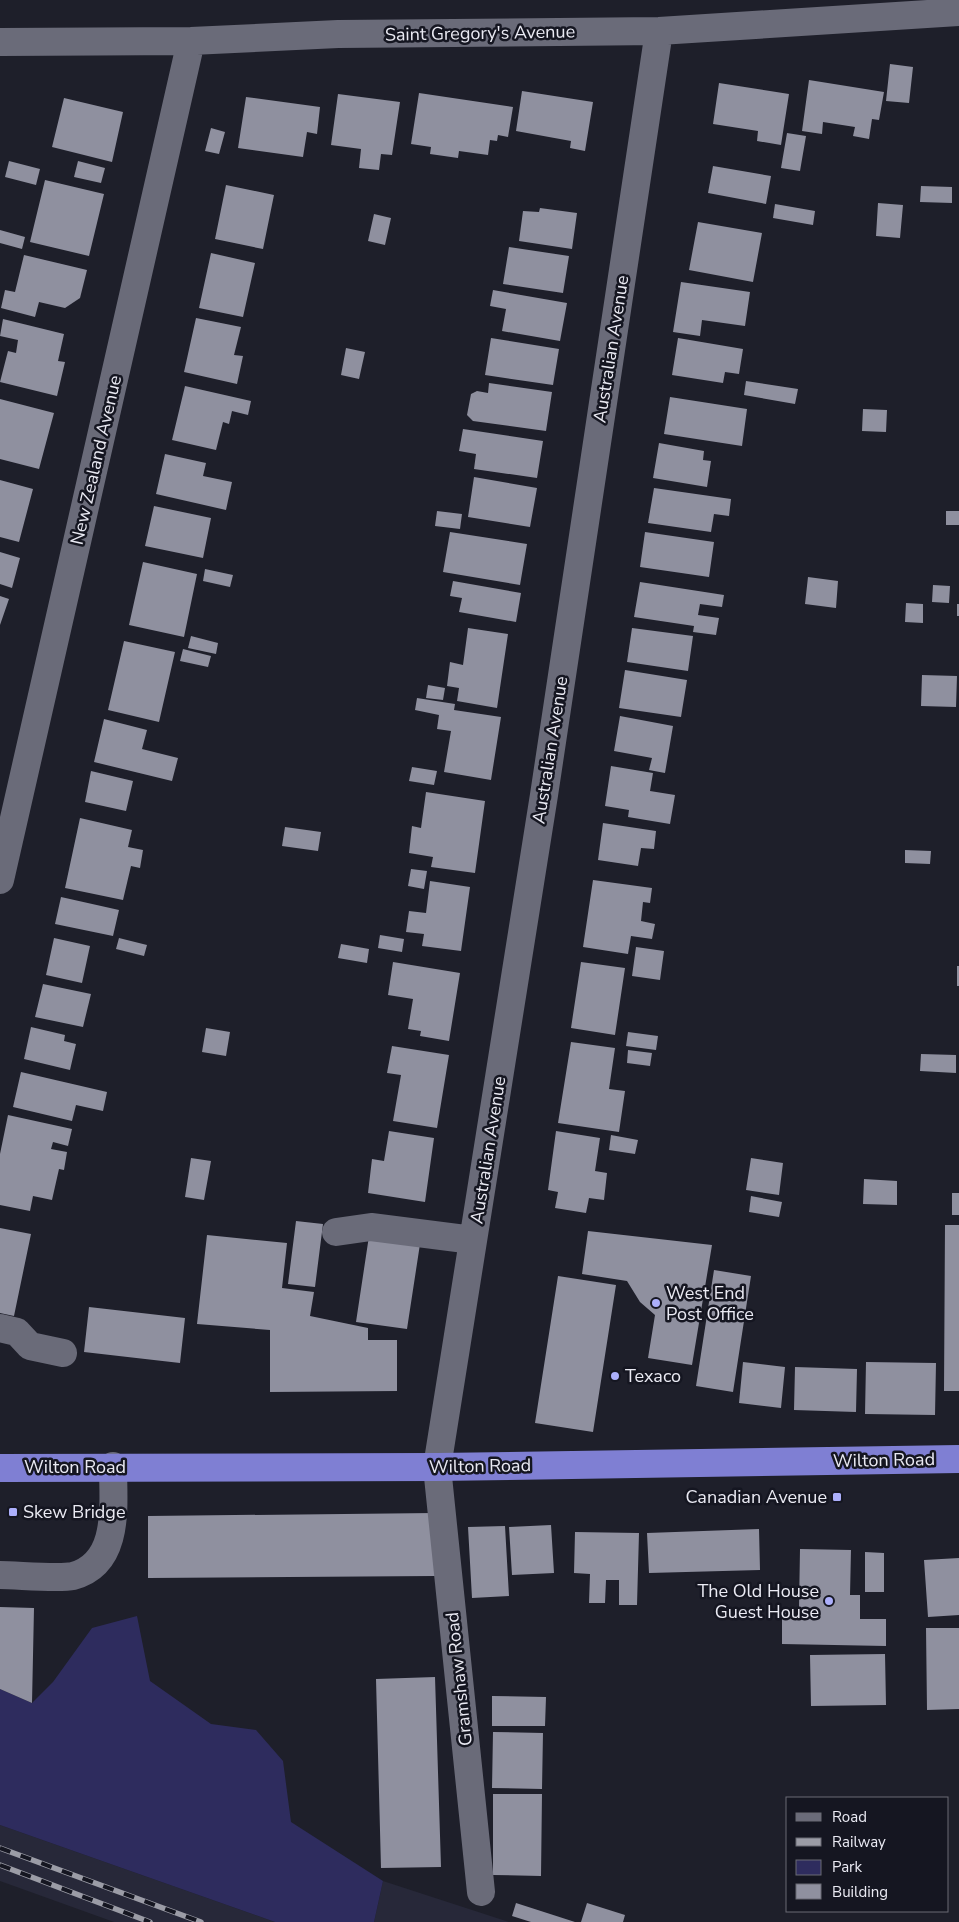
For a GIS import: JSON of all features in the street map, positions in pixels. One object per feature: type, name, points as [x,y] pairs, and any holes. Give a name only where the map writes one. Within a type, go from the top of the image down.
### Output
[{"type":"highway","name":"Wilton Road","points":[[0,1468],[113,1466],[437,1467],[959,1459]]},
{"type":"street","name":"Saint Gregory's Avenue","points":[[0,42],[191,40],[338,34],[659,31],[950,8]]},
{"type":"street","name":"Australian Avenue","points":[[437,1467],[659,31]]},
{"type":"street","name":"New Zealand Avenue","points":[[0,880],[191,40]]},
{"type":"street","points":[[336,1232],[371,1227],[473,1240]]},
{"type":"street","points":[[0,1328],[17,1332],[30,1346],[63,1353]]},
{"type":"street","points":[[0,1575],[72,1576],[90,1568],[107,1550],[112,1524],[113,1466]]},
{"type":"street","name":"Gramshaw Road","points":[[437,1467],[481,1892]]},
{"type":"shaded area","points":[[0,1825],[275,1922],[114,1922],[0,1881]]},
{"type":"shaded area","points":[[383,1881],[509,1922],[374,1922]]},
{"type":"green space","points":[[137,1616],[150,1681],[211,1724],[256,1730],[283,1761],[291,1822],[383,1881],[374,1922],[275,1922],[0,1825],[0,1689],[32,1703],[53,1682],[92,1628]]},
{"type":"building","points":[[890,64],[913,67],[909,103],[886,101]]},
{"type":"building","points":[[809,80],[884,92],[879,120],[872,119],[869,139],[853,136],[855,127],[823,122],[822,134],[802,131]]},
{"type":"building","points":[[719,83],[789,94],[781,145],[757,141],[758,131],[713,124]]},
{"type":"building","points":[[522,91],[593,102],[585,151],[570,148],[571,141],[516,131]]},
{"type":"building","points":[[419,93],[513,107],[508,137],[498,135],[497,141],[490,140],[488,155],[459,151],[458,158],[430,154],[431,147],[411,144]]},
{"type":"building","points":[[338,94],[400,102],[392,155],[381,154],[379,170],[359,168],[361,149],[331,145]]},
{"type":"building","points":[[246,97],[320,107],[317,134],[307,132],[303,157],[238,148]]},
{"type":"building","points":[[64,98],[123,112],[112,162],[52,147]]},
{"type":"building","points":[[211,128],[225,132],[219,154],[205,151]]},
{"type":"building","points":[[787,133],[806,136],[800,171],[781,168]]},
{"type":"building","points":[[9,161],[40,169],[36,185],[5,177]]},
{"type":"building","points":[[78,161],[105,168],[101,183],[74,177]]},
{"type":"building","points":[[713,166],[771,176],[766,204],[708,193]]},
{"type":"building","points":[[45,180],[104,194],[89,256],[30,242]]},
{"type":"building","points":[[226,185],[274,195],[263,249],[215,239]]},
{"type":"building","points":[[921,186],[952,187],[952,203],[920,202]]},
{"type":"building","points":[[878,203],[903,205],[900,238],[876,236]]},
{"type":"building","points":[[775,204],[815,211],[813,225],[773,218]]},
{"type":"building","points":[[540,208],[577,213],[572,249],[519,241],[523,211],[539,212]]},
{"type":"building","points":[[374,214],[391,218],[385,245],[368,241]]},
{"type":"building","points":[[698,222],[762,233],[753,282],[689,270]]},
{"type":"building","points":[[0,230],[25,237],[22,249],[0,243]]},
{"type":"building","points":[[509,247],[569,256],[563,293],[503,284]]},
{"type":"building","points":[[211,253],[255,263],[243,317],[199,308]]},
{"type":"building","points":[[24,255],[87,270],[80,298],[65,308],[39,302],[35,317],[1,308],[5,290],[15,292]]},
{"type":"building","points":[[681,282],[750,292],[745,326],[702,320],[700,336],[673,332]]},
{"type":"building","points":[[493,290],[567,303],[560,341],[502,331],[506,309],[490,306]]},
{"type":"building","points":[[196,318],[241,327],[234,355],[243,356],[237,384],[184,372]]},
{"type":"building","points":[[3,319],[64,334],[58,361],[65,362],[57,396],[0,382],[8,351],[16,353],[18,340],[0,336]]},
{"type":"building","points":[[491,338],[559,349],[553,385],[485,375]]},
{"type":"building","points":[[678,338],[743,349],[739,374],[725,372],[723,383],[672,375]]},
{"type":"building","points":[[346,348],[365,352],[359,379],[341,375]]},
{"type":"building","points":[[746,381],[798,389],[795,404],[744,395]]},
{"type":"building","points":[[489,383],[552,392],[546,431],[473,421],[467,415],[471,394],[477,391],[488,393]]},
{"type":"building","points":[[185,386],[251,401],[248,415],[232,411],[229,424],[223,422],[216,450],[172,440]]},
{"type":"building","points":[[670,397],[747,409],[742,446],[664,434]]},
{"type":"building","points":[[0,399],[54,413],[39,469],[0,459]]},
{"type":"building","points":[[863,409],[887,410],[886,432],[862,431]]},
{"type":"building","points":[[463,429],[543,441],[537,478],[474,469],[476,454],[459,451]]},
{"type":"building","points":[[659,443],[704,451],[703,460],[711,461],[707,487],[653,478]]},
{"type":"building","points":[[165,454],[206,463],[203,476],[232,482],[226,510],[156,494]]},
{"type":"building","points":[[474,477],[537,488],[530,527],[468,517]]},
{"type":"building","points":[[0,480],[33,489],[19,542],[0,537]]},
{"type":"building","points":[[654,488],[731,499],[729,516],[714,514],[711,532],[648,523]]},
{"type":"building","points":[[154,506],[211,518],[203,558],[145,546]]},
{"type":"building","points":[[437,511],[462,514],[460,529],[435,526]]},
{"type":"building","points":[[946,511],[959,511],[959,525],[946,525]]},
{"type":"building","points":[[450,532],[527,544],[520,585],[443,572]]},
{"type":"building","points":[[645,532],[714,542],[709,577],[640,567]]},
{"type":"building","points":[[0,552],[20,558],[12,588],[0,584]]},
{"type":"building","points":[[143,562],[197,574],[184,637],[129,625]]},
{"type":"building","points":[[205,569],[233,575],[230,587],[203,581]]},
{"type":"building","points":[[808,577],[838,581],[836,608],[805,604]]},
{"type":"building","points":[[453,581],[521,593],[516,622],[459,612],[462,598],[450,596]]},
{"type":"building","points":[[640,582],[724,595],[722,607],[700,604],[698,615],[719,618],[716,635],[693,632],[694,626],[634,617]]},
{"type":"building","points":[[933,585],[950,586],[949,603],[932,602]]},
{"type":"building","points":[[0,596],[9,599],[0,625]]},
{"type":"building","points":[[906,603],[923,604],[923,623],[905,622]]},
{"type":"building","points":[[957,604],[959,604],[959,616],[957,616]]},
{"type":"building","points":[[468,628],[508,634],[497,708],[457,701],[459,688],[447,686],[450,662],[463,665]]},
{"type":"building","points":[[632,628],[693,636],[688,671],[627,662]]},
{"type":"building","points":[[191,636],[218,643],[216,654],[188,648]]},
{"type":"building","points":[[124,641],[175,652],[159,722],[108,710]]},
{"type":"building","points":[[183,649],[211,656],[208,667],[180,661]]},
{"type":"building","points":[[625,670],[687,680],[681,717],[619,708]]},
{"type":"building","points":[[922,675],[957,676],[956,707],[921,706]]},
{"type":"building","points":[[428,685],[445,688],[443,700],[426,698]]},
{"type":"building","points":[[417,698],[455,704],[454,710],[501,717],[491,780],[444,772],[451,731],[437,729],[439,715],[415,710]]},
{"type":"building","points":[[620,716],[673,726],[665,773],[649,770],[652,758],[614,751]]},
{"type":"building","points":[[104,719],[147,730],[142,749],[178,758],[172,781],[94,762]]},
{"type":"building","points":[[611,766],[653,773],[650,791],[675,795],[670,824],[628,817],[629,810],[605,806]]},
{"type":"building","points":[[412,767],[437,771],[434,785],[409,781]]},
{"type":"building","points":[[91,771],[133,781],[126,811],[85,802]]},
{"type":"building","points":[[426,792],[485,801],[475,873],[431,867],[433,857],[409,853],[412,826],[421,828]]},
{"type":"building","points":[[80,818],[132,830],[128,847],[143,850],[140,868],[131,866],[123,900],[65,888]]},
{"type":"building","points":[[603,823],[656,831],[654,849],[641,848],[638,866],[598,860]]},
{"type":"building","points":[[285,827],[321,832],[318,851],[282,846]]},
{"type":"building","points":[[905,850],[931,851],[930,864],[905,863]]},
{"type":"building","points":[[411,869],[427,871],[424,889],[408,886]]},
{"type":"building","points":[[593,880],[652,888],[650,903],[643,902],[641,921],[655,924],[652,939],[631,936],[628,954],[583,947]]},
{"type":"building","points":[[430,881],[470,887],[461,951],[422,946],[424,934],[406,932],[409,911],[426,913]]},
{"type":"building","points":[[61,897],[119,910],[113,936],[55,924]]},
{"type":"building","points":[[380,935],[404,939],[402,952],[378,948]]},
{"type":"building","points":[[54,938],[90,946],[82,983],[46,975]]},
{"type":"building","points":[[119,938],[147,945],[144,956],[116,949]]},
{"type":"building","points":[[341,944],[369,949],[367,963],[338,958]]},
{"type":"building","points":[[636,947],[664,951],[660,980],[632,976]]},
{"type":"building","points":[[393,962],[460,973],[449,1041],[420,1036],[421,1031],[408,1029],[413,999],[388,995]]},
{"type":"building","points":[[581,962],[625,968],[615,1035],[571,1028]]},
{"type":"building","points":[[957,966],[959,966],[959,986],[957,986]]},
{"type":"building","points":[[43,984],[91,994],[83,1027],[35,1017]]},
{"type":"building","points":[[31,1027],[65,1035],[64,1041],[76,1044],[70,1070],[24,1059]]},
{"type":"building","points":[[206,1028],[230,1032],[226,1056],[202,1052]]},
{"type":"building","points":[[628,1032],[658,1036],[656,1050],[626,1046]]},
{"type":"building","points":[[571,1042],[615,1048],[609,1089],[625,1091],[619,1132],[558,1123]]},
{"type":"building","points":[[392,1046],[449,1055],[437,1128],[393,1121],[401,1075],[387,1073]]},
{"type":"building","points":[[628,1050],[652,1053],[650,1066],[627,1063]]},
{"type":"building","points":[[921,1054],[956,1055],[956,1073],[920,1071]]},
{"type":"building","points":[[21,1072],[107,1092],[103,1111],[76,1105],[72,1121],[13,1107]]},
{"type":"building","points":[[8,1115],[72,1129],[68,1146],[53,1142],[51,1149],[67,1152],[64,1170],[59,1169],[52,1200],[33,1196],[30,1211],[0,1205],[0,1154]]},
{"type":"building","points":[[389,1131],[434,1138],[425,1202],[368,1193],[372,1159],[384,1161]]},
{"type":"building","points":[[556,1131],[600,1138],[595,1171],[607,1173],[604,1200],[589,1198],[586,1213],[555,1208],[558,1192],[548,1190]]},
{"type":"building","points":[[611,1135],[638,1140],[635,1154],[609,1150]]},
{"type":"building","points":[[191,1158],[211,1161],[204,1200],[185,1197]]},
{"type":"building","points":[[751,1158],[783,1163],[779,1195],[746,1190]]},
{"type":"building","points":[[864,1179],[897,1181],[897,1205],[863,1204]]},
{"type":"building","points":[[952,1193],[959,1193],[959,1215],[952,1215]]},
{"type":"building","points":[[751,1196],[782,1202],[779,1217],[749,1212]]},
{"type":"building","points":[[296,1221],[323,1224],[315,1287],[288,1284]]},
{"type":"building","points":[[945,1225],[959,1225],[959,1391],[944,1391]]},
{"type":"building","points":[[0,1228],[31,1234],[14,1316],[0,1313]]},
{"type":"building","points":[[588,1231],[712,1245],[692,1365],[648,1358],[655,1315],[640,1302],[627,1281],[582,1274]]},
{"type":"building","points":[[207,1235],[287,1243],[282,1288],[314,1292],[310,1316],[368,1328],[368,1340],[397,1340],[397,1391],[270,1392],[270,1330],[197,1324]]},
{"type":"building","points":[[369,1236],[420,1244],[407,1329],[356,1322]]},
{"type":"building","points":[[714,1270],[751,1276],[733,1392],[696,1386]]},
{"type":"building","points":[[558,1276],[616,1285],[593,1432],[535,1423]]},
{"type":"building","points":[[89,1307],[185,1318],[180,1363],[84,1352]]},
{"type":"building","points":[[743,1362],[785,1367],[781,1408],[739,1403]]},
{"type":"building","points":[[866,1362],[936,1363],[935,1415],[865,1414]]},
{"type":"building","points":[[795,1367],[857,1369],[856,1412],[794,1410]]},
{"type":"building","points":[[434,1513],[435,1576],[148,1578],[148,1516]]},
{"type":"building","points":[[551,1525],[554,1573],[512,1575],[509,1527]]},
{"type":"building","points":[[505,1526],[509,1596],[472,1598],[468,1527]]},
{"type":"building","points":[[759,1529],[760,1570],[649,1573],[647,1533]]},
{"type":"building","points":[[575,1532],[639,1533],[637,1605],[619,1605],[619,1580],[606,1580],[605,1603],[589,1603],[590,1574],[574,1573]]},
{"type":"building","name":"The Old House Guest House","points":[[800,1549],[851,1550],[850,1595],[860,1595],[860,1619],[886,1619],[886,1646],[782,1644],[782,1608],[799,1608]]},
{"type":"building","points":[[865,1552],[884,1553],[884,1592],[865,1592]]},
{"type":"building","points":[[959,1558],[959,1615],[928,1617],[924,1560]]},
{"type":"building","points":[[0,1607],[34,1608],[32,1703],[0,1689]]},
{"type":"building","points":[[926,1628],[959,1628],[959,1709],[927,1710]]},
{"type":"building","points":[[885,1654],[886,1705],[811,1706],[810,1655]]},
{"type":"building","points":[[435,1677],[441,1867],[381,1868],[376,1679]]},
{"type":"building","points":[[492,1696],[546,1697],[545,1726],[492,1726]]},
{"type":"building","points":[[493,1732],[543,1733],[542,1789],[492,1788]]},
{"type":"building","points":[[493,1794],[542,1794],[541,1876],[493,1875]]},
{"type":"building","points":[[516,1903],[575,1922],[531,1922],[512,1916]]},
{"type":"building","points":[[587,1903],[625,1915],[623,1922],[581,1922]]},
{"type":"railway","points":[[0,1848],[201,1922]]},
{"type":"railway","points":[[0,1865],[150,1922]]},
{"type":"place","name":"West End Post Office","points":[[656,1303]]},
{"type":"place","name":"Texaco","points":[[615,1376]]},
{"type":"place","name":"Canadian Avenue","points":[[837,1497]]},
{"type":"place","name":"Skew Bridge","points":[[13,1512]]},
{"type":"place","name":"The Old House Guest House","points":[[829,1601]]}]
